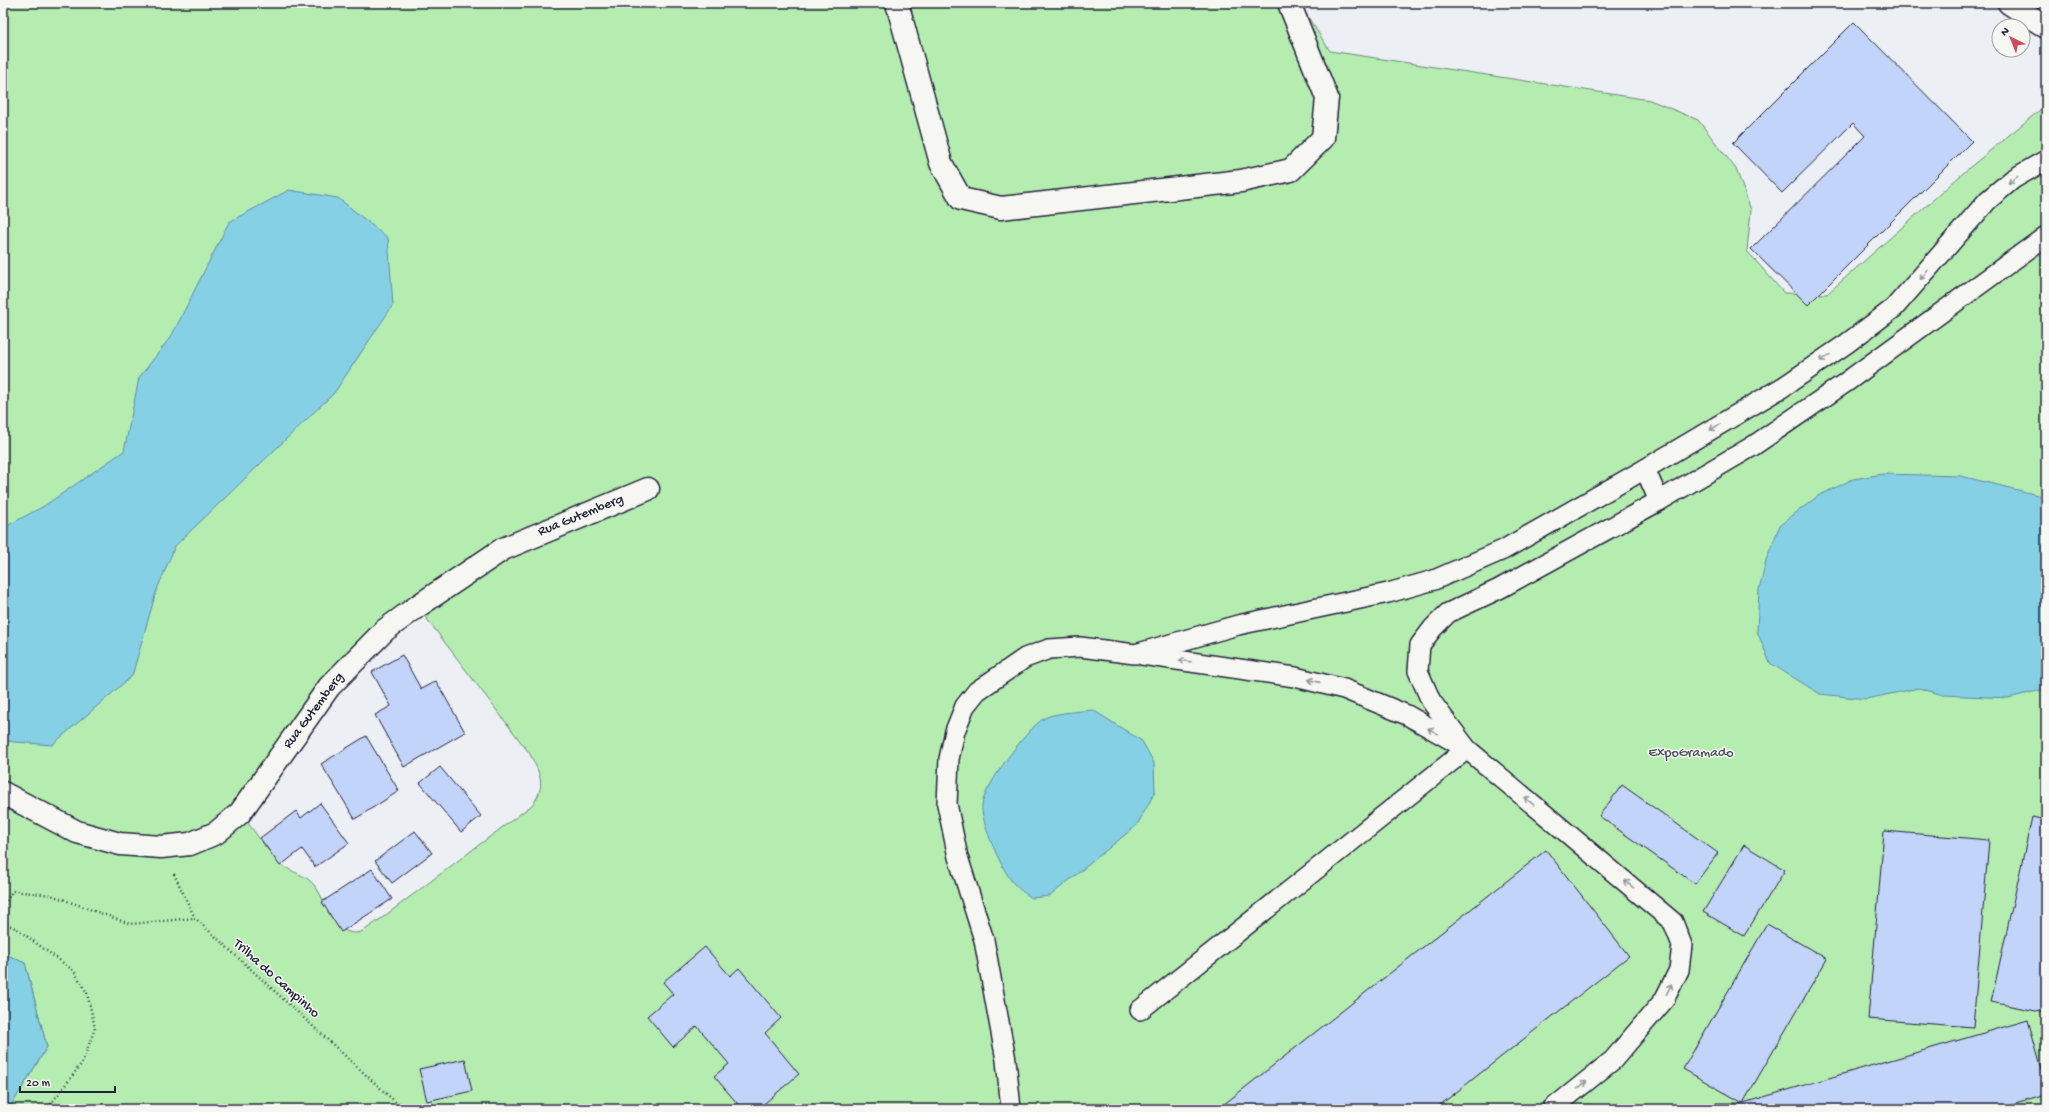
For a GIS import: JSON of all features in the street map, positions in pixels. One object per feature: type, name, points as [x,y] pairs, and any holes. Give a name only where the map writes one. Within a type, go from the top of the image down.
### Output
[{"type":"street","points":[[897,3],[940,163],[961,199],[1001,208],[1241,181],[1291,170],[1323,138],[1327,98],[1289,3]]},
{"type":"street","points":[[2009,3],[2046,27]]},
{"type":"street","name":"Rua Gutemberg","points":[[3,793],[77,832],[120,844],[161,846],[190,844],[216,833],[240,813],[329,687],[385,630],[503,549],[648,489]]},
{"type":"lane","points":[[1135,654],[1238,625],[1388,593],[1434,580],[1503,550],[1645,469],[1783,387],[1894,308],[1988,200],[2013,180],[2046,160]]},
{"type":"lane","points":[[1467,749],[1431,701],[1418,671],[1420,645],[1433,628],[1448,613],[1499,589],[1659,501],[1753,446],[1839,388],[2046,236]]},
{"type":"lane","points":[[1645,469],[1659,501]]},
{"type":"lane","points":[[1011,1109],[1006,1060],[984,940],[958,857],[947,804],[949,759],[955,731],[965,706],[978,691],[1025,658],[1050,649],[1080,647],[1295,677],[1344,689],[1407,715],[1467,749],[1673,922],[1682,945],[1679,970],[1664,1000],[1613,1060],[1552,1109]]},
{"type":"lane","points":[[1140,1010],[1467,749]]},
{"type":"path","name":"Trilha do Campinho","points":[[161,846],[195,918],[403,1109]]},
{"type":"path","points":[[3,908],[12,891],[51,895],[130,924],[195,918]]},
{"type":"path","points":[[3,922],[17,929],[74,971],[87,993],[95,1028],[82,1063],[47,1109]]},
{"type":"green space","name":"ExpoGramado","points":[[3,3],[1299,3],[1330,51],[1650,100],[1698,120],[1736,169],[1751,210],[1747,251],[1784,293],[1827,294],[1969,168],[2046,105],[2046,1109],[9,1109],[47,1047],[25,963],[3,953]],"holes":[[[417,606],[530,754],[537,768],[541,786],[537,798],[532,805],[378,921],[363,931],[357,933],[346,931],[339,927],[311,881],[289,870],[281,864],[265,846],[241,814],[385,630]]]},
{"type":"water","points":[[289,190],[338,198],[388,238],[393,305],[334,393],[175,546],[156,592],[132,676],[52,745],[3,741],[3,528],[44,506],[124,451],[139,378],[172,335],[229,222]]},
{"type":"water","points":[[1883,474],[1961,476],[2046,497],[2046,689],[2008,698],[1943,695],[1919,688],[1866,699],[1820,694],[1770,663],[1757,631],[1759,590],[1766,560],[1780,525],[1818,496],[1853,479]]},
{"type":"water","points":[[1093,710],[1142,741],[1154,763],[1155,792],[1137,825],[1050,896],[1032,898],[1015,885],[1004,870],[988,835],[982,813],[982,805],[990,785],[1007,759],[1027,734],[1043,719],[1059,714]]},
{"type":"water","points":[[3,953],[25,963],[47,1047],[9,1109],[3,1109]]},
{"type":"building","points":[[1854,22],[1972,141],[1808,305],[1751,249],[1865,136],[1853,123],[1782,193],[1733,143]]},
{"type":"building","points":[[402,655],[421,689],[436,681],[465,732],[404,767],[375,715],[391,706],[372,672]]},
{"type":"building","points":[[366,736],[399,791],[355,819],[321,764]]},
{"type":"building","points":[[440,767],[481,816],[461,832],[420,783]]},
{"type":"building","points":[[1622,785],[1718,853],[1695,884],[1599,816]]},
{"type":"building","points":[[320,803],[349,843],[315,867],[302,849],[280,866],[260,838],[296,811],[301,818]]},
{"type":"building","points":[[2032,817],[2046,820],[2046,1013],[1991,1002]]},
{"type":"building","points":[[415,831],[432,853],[392,883],[375,861]]},
{"type":"building","points":[[1884,831],[1989,840],[1973,1027],[1868,1019]]},
{"type":"building","points":[[1744,845],[1785,870],[1744,936],[1703,912]]},
{"type":"building","points":[[1546,850],[1629,956],[1435,1109],[1218,1109]]},
{"type":"building","points":[[372,869],[392,899],[341,932],[322,902]]},
{"type":"building","points":[[1767,924],[1827,959],[1743,1103],[1683,1069]]},
{"type":"building","points":[[705,947],[730,976],[739,968],[781,1018],[765,1033],[799,1074],[758,1109],[742,1109],[714,1076],[729,1064],[697,1026],[673,1047],[647,1016],[673,994],[663,982]]},
{"type":"building","points":[[2028,1020],[2046,1083],[2046,1094],[1995,1109],[1718,1109],[1716,1103],[1743,1103]]},
{"type":"building","points":[[465,1059],[472,1091],[427,1101],[419,1069]]}]
